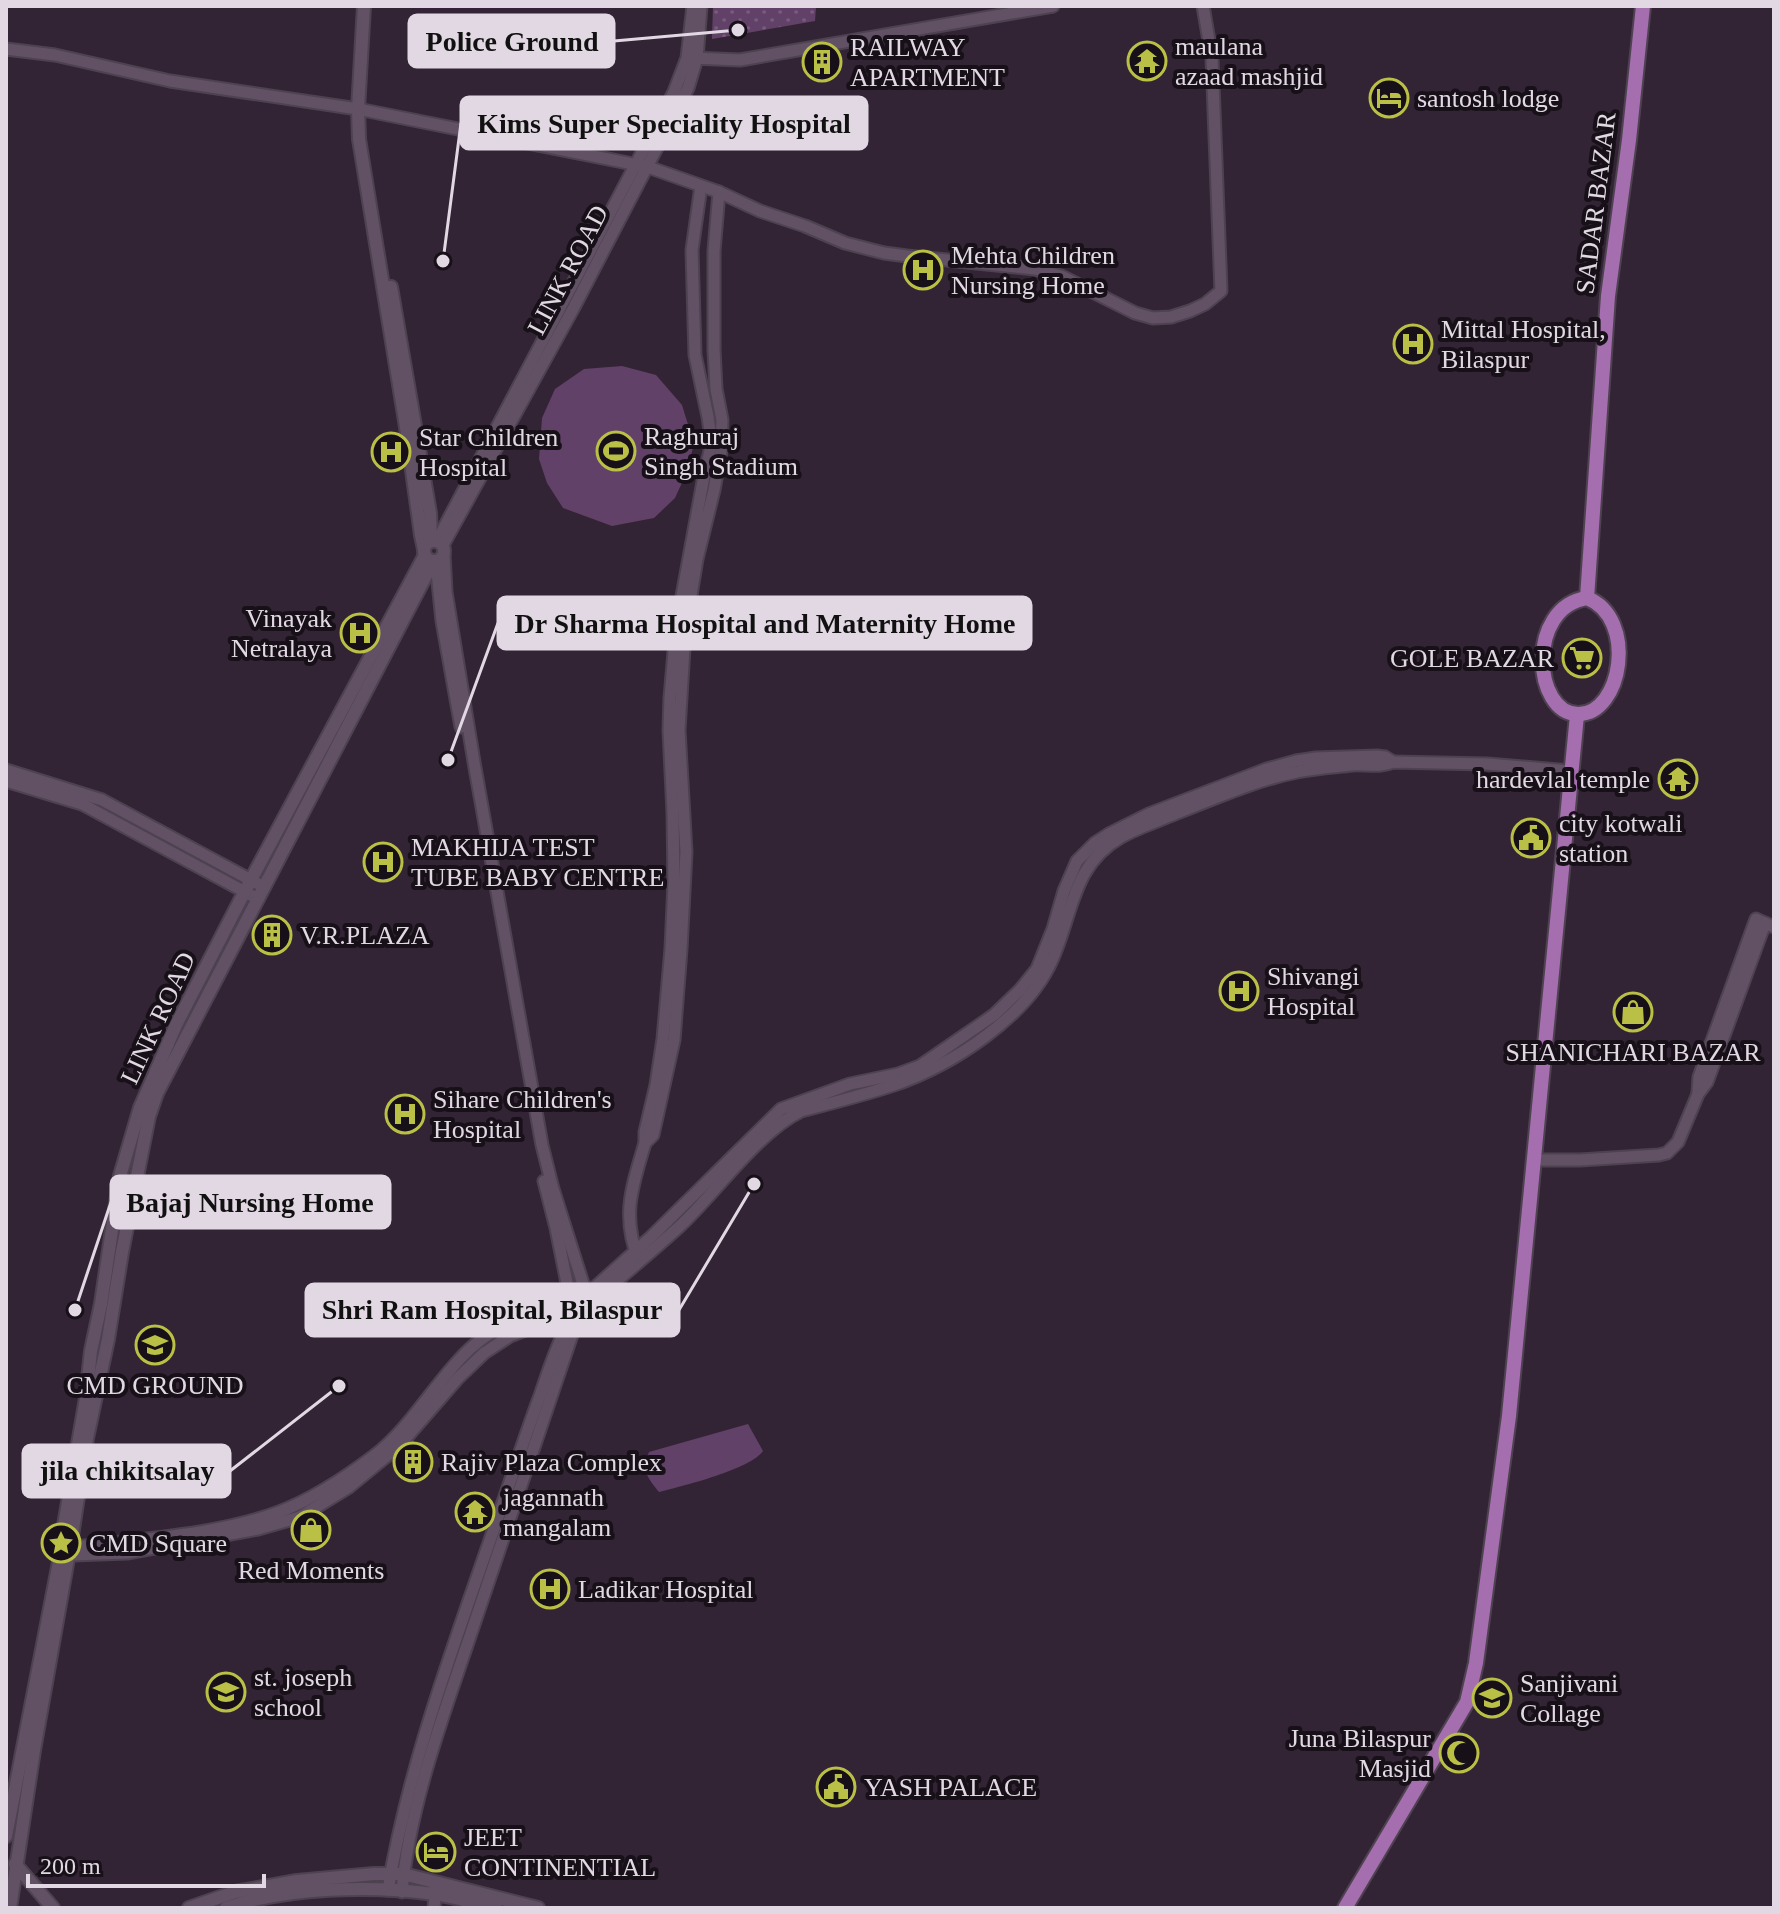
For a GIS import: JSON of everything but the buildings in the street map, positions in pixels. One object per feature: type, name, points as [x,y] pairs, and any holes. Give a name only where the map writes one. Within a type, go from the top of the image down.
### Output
[{"type":"main road","points":[[364,6],[361,154],[421,535],[434,551]]},
{"type":"main road","points":[[362,110],[371,6]]},
{"type":"main road","name":"SADAR BAZAR","points":[[1587,598],[1608,296],[1643,6]]},
{"type":"main road","name":"LINK ROAD","points":[[68,1550],[91,1351],[120,1176],[140,1108],[176,1025],[248,886],[434,551]]},
{"type":"main road","name":"LINK ROAD","points":[[10,1908],[87,1438],[149,1116],[157,1093],[434,551]]},
{"type":"main road","points":[[1587,598],[1595,601],[1609,616],[1620,643],[1620,658],[1606,698],[1597,708],[1577,715],[1569,713],[1554,699],[1545,676],[1543,644],[1554,618],[1573,602],[1587,598]]},
{"type":"main road","points":[[1345,1908],[1467,1702],[1476,1663],[1509,1416],[1577,715]]},
{"type":"main road","points":[[6,1836],[68,1550]]},
{"type":"main road","points":[[15,1864],[53,1908]]},
{"type":"main road","points":[[189,1908],[235,1892],[297,1881],[374,1874],[397,1874],[496,1908]]},
{"type":"main road","points":[[226,1908],[292,1893],[364,1889],[402,1892],[435,1888],[538,1908]]},
{"type":"street","name":"LINK ROAD","points":[[692,58],[693,6]]},
{"type":"street","name":"LINK ROAD","points":[[434,551],[642,166],[688,88],[701,6]]},
{"type":"street","points":[[692,58],[740,60],[1053,6]]},
{"type":"street","points":[[6,49],[55,55],[170,81],[362,110],[642,166],[719,192],[845,243],[884,253],[1035,269],[1061,276],[1144,316],[1162,319],[1205,304],[1221,291],[1212,58],[1203,6]]},
{"type":"street","points":[[637,1256],[628,1212],[656,1085],[671,949],[674,883],[669,730],[676,629],[711,437],[695,355],[692,250],[701,186]]},
{"type":"street","points":[[645,1143],[653,1135],[674,1040],[686,852],[679,730],[685,631],[721,451],[722,420],[716,389],[714,350],[714,251],[719,192]]},
{"type":"street","points":[[434,551],[446,592],[542,1145],[553,1189],[599,1307],[594,1316],[586,1320],[570,1309],[556,1228],[539,1161],[442,621],[434,551]]},
{"type":"street","points":[[388,1890],[397,1874],[407,1799],[434,1705],[561,1336],[573,1289],[591,1291],[637,1256],[781,1109],[850,1084],[920,1066],[994,1015],[1037,969],[1064,891],[1080,868],[1077,861],[1109,834],[1149,814],[1267,769],[1316,758],[1377,756],[1393,762],[1487,764],[1570,771]]},
{"type":"street","points":[[6,770],[102,800],[248,886]]},
{"type":"street","points":[[6,781],[82,804],[261,893]]},
{"type":"street","points":[[1533,1160],[1580,1160],[1667,1153],[1678,1142],[1698,1094],[1707,1082],[1764,932]]},
{"type":"street","points":[[68,1550],[127,1553],[258,1529],[300,1517],[349,1487],[391,1454],[484,1353],[510,1336],[570,1309]]},
{"type":"street","points":[[397,1874],[402,1892]]},
{"type":"street","points":[[434,1908],[435,1888]]},
{"type":"shaded area","points":[[713,6],[816,6],[815,21],[712,39]]},
{"type":"shaded area","name":"Raghuraj Singh Stadium","points":[[622,366],[656,375],[682,405],[694,444],[686,474],[675,498],[654,518],[612,526],[563,508],[547,483],[539,459],[542,418],[555,389],[584,369]]},
{"type":"shaded area","points":[[748,1424],[763,1451],[745,1464],[716,1476],[659,1492],[649,1478],[646,1464],[649,1452]]},
{"type":"place","name":"Police Ground","points":[[738,30]]},
{"type":"place","name":"maulana azaad mashjid","points":[[1147,61]]},
{"type":"place","name":"RAILWAY APARTMENT","points":[[822,62]]},
{"type":"place","name":"santosh lodge","points":[[1389,98]]},
{"type":"place","name":"Kims Super Speciality Hospital","points":[[443,261]]},
{"type":"place","name":"Mehta Children Nursing Home","points":[[923,270]]},
{"type":"place","name":"Mittal Hospital, Bilaspur","points":[[1413,344]]},
{"type":"place","name":"Raghuraj Singh Stadium","points":[[616,451]]},
{"type":"place","name":"Star Children Hospital","points":[[391,452]]},
{"type":"place","name":"Vinayak Netralaya","points":[[360,633]]},
{"type":"place","name":"GOLE BAZAR","points":[[1582,658]]},
{"type":"place","name":"Dr Sharma Hospital and Maternity Home","points":[[448,760]]},
{"type":"place","name":"hardevlal temple","points":[[1678,779]]},
{"type":"place","name":"city kotwali station","points":[[1531,838]]},
{"type":"place","name":"MAKHIJA TEST TUBE BABY CENTRE","points":[[383,862]]},
{"type":"place","name":"V.R.PLAZA","points":[[272,935]]},
{"type":"place","name":"Shivangi Hospital","points":[[1239,991]]},
{"type":"place","name":"SHANICHARI BAZAR","points":[[1633,1012]]},
{"type":"place","name":"Sihare Children's Hospital","points":[[405,1114]]},
{"type":"place","name":"Shri Ram Hospital, Bilaspur","points":[[754,1184]]},
{"type":"place","name":"Bajaj Nursing Home","points":[[75,1310]]},
{"type":"place","name":"CMD GROUND","points":[[155,1345]]},
{"type":"place","name":"jila chikitsalay","points":[[339,1386]]},
{"type":"place","name":"Rajiv Plaza Complex","points":[[413,1462]]},
{"type":"place","name":"jagannath mangalam","points":[[475,1512]]},
{"type":"place","name":"Red Moments","points":[[311,1530]]},
{"type":"place","name":"CMD Square","points":[[61,1543]]},
{"type":"place","name":"Ladikar Hospital","points":[[550,1589]]},
{"type":"place","name":"st. joseph school","points":[[226,1692]]},
{"type":"place","name":"Sanjivani Collage","points":[[1492,1698]]},
{"type":"place","name":"Juna Bilaspur Masjid","points":[[1459,1753]]},
{"type":"place","name":"YASH PALACE","points":[[836,1787]]},
{"type":"place","name":"JEET CONTINENTIAL","points":[[436,1852]]}]
